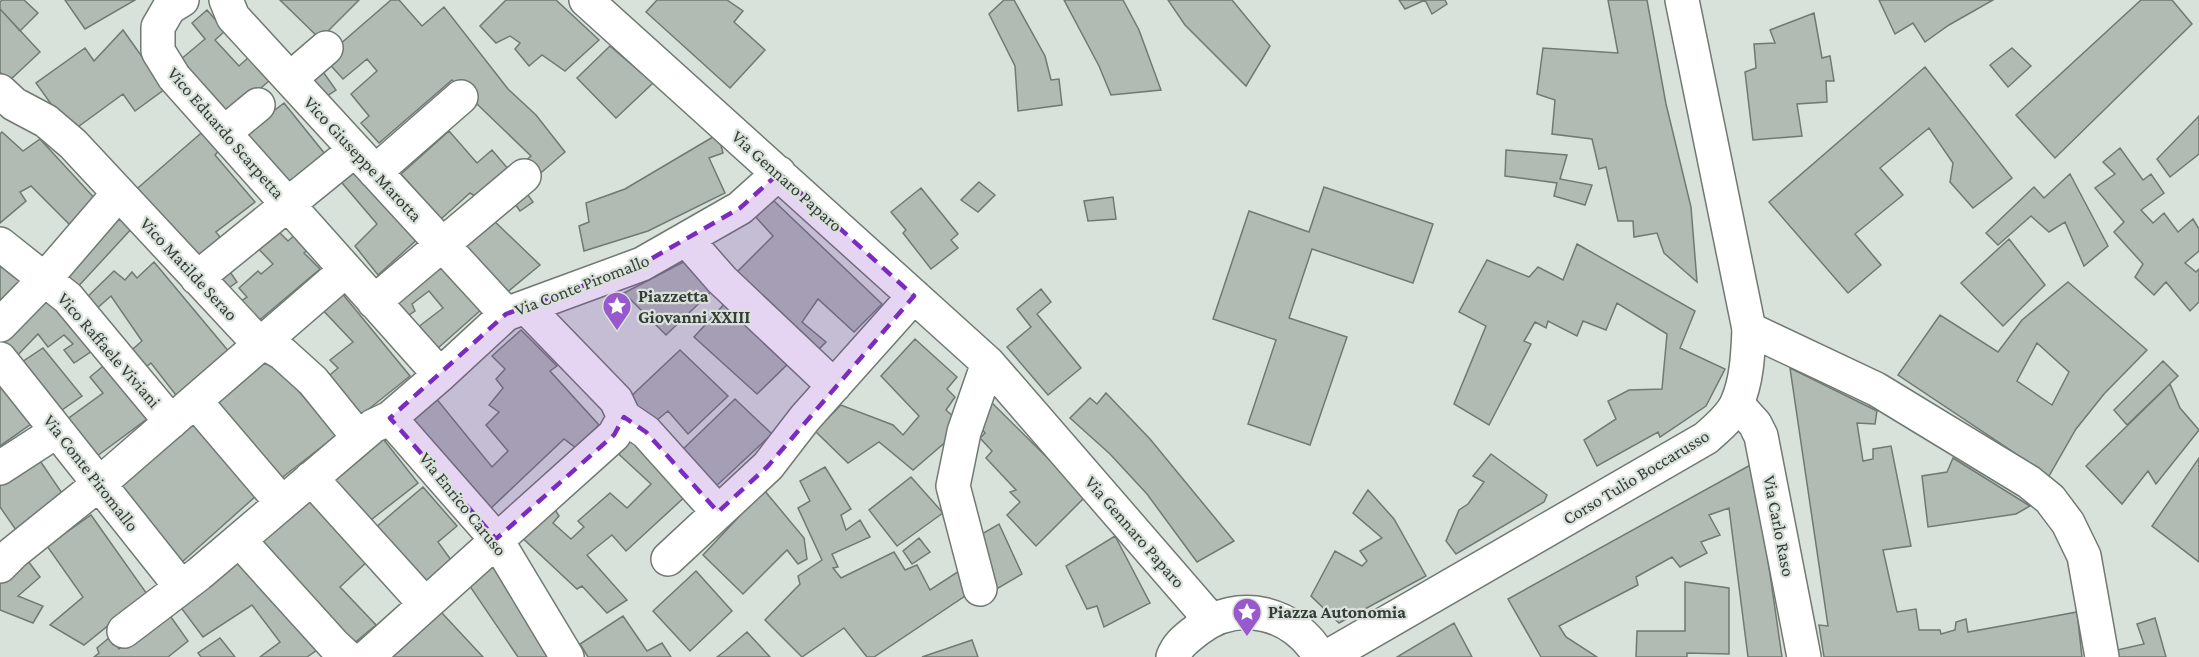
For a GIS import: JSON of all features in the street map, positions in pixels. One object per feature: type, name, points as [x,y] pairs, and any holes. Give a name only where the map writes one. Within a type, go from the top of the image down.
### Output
[{"type":"street","name":"Vico Eduardo Scarpetta","points":[[182,0],[169,8],[158,27],[158,51],[174,77],[440,375]]},
{"type":"street","name":"Vico Giuseppe Marotta","points":[[226,0],[232,17],[442,244],[516,310]]},
{"type":"street","name":"Via Gennaro Paparo","points":[[586,0],[988,363],[1210,620]]},
{"type":"street","name":"Corso Tulio Boccarusso","points":[[1327,657],[1706,438],[1737,404],[1748,355],[1749,329],[1682,0]]},
{"type":"street","points":[[290,79],[326,48]]},
{"type":"street","name":"Vico Eduardo Scarpetta","points":[[197,278],[288,205],[365,161],[461,97]]},
{"type":"street","name":"Vico Matilde Serao","points":[[5,102],[46,120],[73,144],[252,336],[282,353],[313,381],[359,438]]},
{"type":"street","points":[[224,133],[258,105]]},
{"type":"street","name":"Via Conte Piromallo","points":[[124,631],[182,587],[373,426],[390,418],[516,310],[642,264],[740,208],[779,173]]},
{"type":"street","points":[[374,302],[524,176]]},
{"type":"street","name":"Vico Raffaele Viviani","points":[[0,325],[44,280],[118,194]]},
{"type":"street","points":[[686,239],[722,280],[834,386]]},
{"type":"street","name":"Vico Raffaele Viviani","points":[[0,244],[68,298],[171,422]]},
{"type":"street","points":[[0,566],[99,484],[346,270]]},
{"type":"street","points":[[668,559],[768,466],[805,418],[914,296]]},
{"type":"street","points":[[516,310],[616,400],[624,417],[646,432],[718,512]]},
{"type":"street","points":[[1749,329],[1876,389],[2029,482],[2050,499],[2068,523],[2085,556],[2102,657]]},
{"type":"street","name":"Via Conte Piromallo","points":[[0,359],[182,587]]},
{"type":"street","points":[[980,589],[953,486],[964,432],[988,363]]},
{"type":"street","points":[[195,401],[282,503]]},
{"type":"street","name":"Via Carlo Raso","points":[[1737,404],[1755,424],[1763,443],[1804,657]]},
{"type":"street","points":[[367,657],[614,435],[624,417]]},
{"type":"street","name":"Via Enrico Caruso","points":[[390,418],[496,539],[567,657]]},
{"type":"street","points":[[0,468],[57,431]]},
{"type":"street","points":[[311,478],[425,604]]},
{"type":"street","points":[[239,540],[347,657]]},
{"type":"street","points":[[1173,657],[1177,646],[1210,620],[1227,614],[1257,612],[1272,616],[1299,630],[1312,643],[1320,657]]},
{"type":"highlighted area","points":[[779,173],[914,296],[768,466],[718,512],[646,432],[624,417],[614,435],[496,539],[390,418],[506,314],[642,264],[740,208]]},
{"type":"building","points":[[2,0],[24,0],[38,13],[20,31],[0,9]]},
{"type":"building","points":[[65,0],[135,0],[85,29]]},
{"type":"building","points":[[280,0],[359,0],[320,39]]},
{"type":"building","points":[[391,0],[399,0],[422,26],[444,7],[508,89],[536,115],[565,152],[536,177],[523,163],[531,156],[452,80],[379,143],[361,123],[369,116],[351,94],[377,71],[367,59],[343,79],[324,58]]},
{"type":"building","points":[[506,0],[556,0],[599,40],[565,71],[542,55],[529,66],[515,49],[520,43],[510,36],[496,43],[480,26]]},
{"type":"building","points":[[657,0],[727,0],[743,11],[734,22],[765,50],[730,88],[646,12]]},
{"type":"building","points":[[1004,0],[1014,0],[1045,56],[1051,80],[1059,79],[1062,105],[1018,111],[1015,66],[989,14]]},
{"type":"building","points":[[1064,0],[1123,0],[1139,30],[1161,90],[1111,95],[1099,66]]},
{"type":"building","points":[[1168,0],[1232,0],[1270,46],[1246,86],[1185,25]]},
{"type":"building","points":[[1399,0],[1425,0],[1405,9]]},
{"type":"building","points":[[1425,0],[1445,0],[1447,4],[1432,14]]},
{"type":"building","points":[[1608,0],[1647,0],[1666,104],[1691,207],[1697,282],[1664,253],[1657,233],[1634,237],[1633,221],[1618,221],[1606,167],[1599,169],[1592,139],[1552,134],[1555,100],[1537,94],[1543,48],[1618,53]]},
{"type":"building","points":[[1879,0],[1993,0],[1949,25],[1925,42],[1913,23],[1895,34]]},
{"type":"building","points":[[2141,0],[2172,0],[2192,24],[2055,158],[2016,115]]},
{"type":"building","points":[[0,9],[40,52],[9,81],[0,72]]},
{"type":"building","points":[[207,10],[225,31],[215,40],[239,66],[249,57],[270,80],[223,121],[174,65],[205,39],[192,23]]},
{"type":"building","points":[[1814,13],[1822,58],[1830,56],[1834,81],[1826,81],[1827,102],[1797,104],[1802,136],[1753,140],[1745,72],[1756,68],[1754,44],[1775,43],[1770,30]]},
{"type":"building","points":[[123,30],[165,89],[135,111],[123,94],[71,132],[36,83],[85,48],[94,61]]},
{"type":"building","points":[[610,46],[653,83],[616,118],[577,78]]},
{"type":"building","points":[[2012,48],[2031,66],[2008,87],[1990,65]]},
{"type":"building","points":[[1925,67],[2012,178],[1973,208],[1950,182],[1953,163],[1929,128],[1880,168],[1903,195],[1855,234],[1881,265],[1848,293],[1769,202]]},
{"type":"building","points":[[321,69],[336,90],[324,98],[306,79]]},
{"type":"building","points":[[284,103],[325,154],[288,187],[243,135]]},
{"type":"building","points":[[2199,116],[2199,154],[2170,177],[2157,159]]},
{"type":"building","points":[[207,128],[223,146],[215,155],[255,202],[216,232],[223,241],[195,265],[132,193]]},
{"type":"building","points":[[449,131],[477,163],[492,150],[509,170],[478,198],[470,193],[441,219],[401,174]]},
{"type":"building","points":[[2,132],[23,151],[40,139],[97,201],[72,227],[31,186],[20,192],[26,201],[0,223],[0,134]]},
{"type":"building","points":[[718,134],[723,153],[709,158],[725,193],[648,231],[584,251],[579,226],[589,222],[586,203],[625,189]]},
{"type":"building","points":[[2120,148],[2143,180],[2151,174],[2164,193],[2141,210],[2153,223],[2164,213],[2178,232],[2193,219],[2199,229],[2199,251],[2185,263],[2196,272],[2199,269],[2199,302],[2190,311],[2166,282],[2154,295],[2135,277],[2143,264],[2114,232],[2124,222],[2095,188],[2115,174],[2103,162]]},
{"type":"building","points":[[1506,150],[1567,155],[1560,179],[1592,185],[1585,205],[1554,196],[1557,183],[1505,176]]},
{"type":"building","points":[[356,161],[421,236],[378,275],[355,246],[377,224],[337,177]]},
{"type":"building","points":[[2070,174],[2108,246],[2084,266],[2065,222],[2049,232],[2031,216],[1998,245],[1986,233],[2034,187],[2044,198]]},
{"type":"building","points":[[979,182],[995,195],[978,212],[961,200]]},
{"type":"building","points":[[1324,187],[1433,224],[1413,283],[1312,249],[1289,318],[1347,337],[1310,445],[1248,424],[1276,340],[1213,319],[1249,211],[1309,232]]},
{"type":"building","points":[[523,188],[533,202],[520,211],[510,197]]},
{"type":"building","points":[[921,188],[958,234],[951,240],[958,248],[931,269],[903,233],[906,230],[891,212]]},
{"type":"building","points":[[1113,197],[1116,219],[1088,221],[1084,201]]},
{"type":"building","points":[[774,201],[882,304],[854,332],[818,299],[802,322],[826,342],[812,356],[730,279],[773,236],[753,214]]},
{"type":"building","points":[[116,206],[134,226],[74,291],[53,276]]},
{"type":"building","points":[[490,217],[540,265],[505,294],[455,245]]},
{"type":"building","points":[[273,226],[288,241],[298,232],[312,247],[304,253],[320,269],[256,323],[238,303],[247,297],[239,288],[258,271],[261,274],[273,264],[253,243]]},
{"type":"building","points":[[2009,239],[2045,285],[2003,326],[1961,283]]},
{"type":"building","points":[[1577,244],[1695,311],[1680,348],[1725,369],[1706,406],[1660,437],[1658,432],[1597,466],[1584,440],[1616,419],[1608,401],[1629,390],[1662,389],[1667,334],[1617,303],[1606,330],[1583,321],[1577,336],[1548,321],[1546,328],[1535,322],[1524,341],[1531,344],[1489,425],[1454,404],[1486,326],[1459,312],[1487,260],[1529,277],[1538,267],[1563,280]]},
{"type":"building","points":[[440,259],[482,309],[438,348],[417,328],[443,308],[429,291],[412,304],[415,311],[400,321],[386,303]]},
{"type":"building","points":[[689,259],[717,286],[666,335],[624,293]]},
{"type":"building","points":[[0,261],[23,280],[0,302]]},
{"type":"building","points":[[154,262],[230,353],[179,399],[151,363],[137,374],[125,356],[142,341],[111,296],[88,316],[80,304],[114,271],[125,280],[132,272],[137,278]]},
{"type":"building","points":[[226,266],[237,282],[223,292],[212,277]]},
{"type":"building","points":[[2068,282],[2147,350],[2104,394],[2076,429],[2049,476],[1898,375],[1940,315],[1998,352],[2022,320]],"holes":[[[2037,343],[2069,372],[2052,405],[2017,381]]]},
{"type":"building","points":[[336,286],[410,376],[355,420],[324,380],[338,368],[330,360],[353,342],[317,304]]},
{"type":"building","points":[[1041,289],[1051,302],[1037,314],[1081,368],[1048,395],[1007,347],[1031,327],[1017,309]]},
{"type":"building","points":[[41,292],[95,349],[74,363],[64,350],[73,344],[64,335],[48,347],[38,334],[13,360],[0,345],[0,330]]},
{"type":"building","points":[[727,301],[793,359],[757,394],[694,337]]},
{"type":"building","points":[[521,330],[557,366],[550,371],[599,425],[576,448],[564,439],[489,510],[446,463],[411,416],[435,397],[492,467],[508,451],[486,425],[499,412],[489,405],[503,388],[496,379],[505,369],[492,356]]},
{"type":"building","points":[[915,339],[957,377],[947,389],[955,397],[946,410],[957,420],[949,439],[913,470],[879,442],[848,463],[815,431],[841,405],[893,425],[903,435],[919,416],[881,376]]},
{"type":"building","points":[[43,348],[82,396],[59,412],[22,362]]},
{"type":"building","points":[[680,350],[728,396],[688,434],[668,411],[651,425],[626,401]]},
{"type":"building","points":[[266,354],[337,435],[275,483],[212,404]]},
{"type":"building","points":[[2163,361],[2178,376],[2127,425],[2114,410]]},
{"type":"building","points":[[108,362],[151,416],[89,462],[62,423],[103,393],[90,377]]},
{"type":"building","points":[[1790,368],[1877,411],[1875,424],[1857,423],[1863,461],[1873,459],[1873,449],[1891,446],[1911,546],[1883,550],[1897,612],[1916,609],[1919,630],[1940,630],[1941,634],[1955,630],[1956,622],[1966,619],[1968,632],[2077,612],[2082,657],[1824,657],[1819,625],[1828,626]]},
{"type":"building","points":[[0,381],[31,424],[0,446]]},
{"type":"building","points":[[2170,384],[2180,408],[2199,430],[2156,484],[2148,471],[2122,504],[2086,466]]},
{"type":"building","points":[[1106,393],[1150,439],[1234,541],[1197,562],[1147,494],[1110,454],[1070,418],[1090,398],[1097,404]]},
{"type":"building","points":[[987,398],[1086,496],[1036,546],[1007,515],[1020,502],[1010,492],[1016,490],[986,458],[992,451],[980,438],[985,433],[976,422]]},
{"type":"building","points":[[735,399],[772,434],[713,489],[681,451]]},
{"type":"building","points":[[194,416],[257,495],[181,563],[116,484]]},
{"type":"building","points":[[627,432],[689,493],[626,551],[612,535],[587,555],[627,600],[607,613],[582,586],[577,589],[516,532],[550,502],[559,516],[553,523],[571,539],[584,527],[578,521],[610,493],[627,508],[651,484],[610,446]]},
{"type":"building","points":[[380,435],[418,483],[367,523],[326,479]]},
{"type":"building","points":[[34,452],[64,496],[16,530],[0,507],[0,476]]},
{"type":"building","points":[[1491,454],[1547,495],[1544,502],[1456,554],[1446,541],[1459,510],[1468,504],[1484,482],[1473,476]]},
{"type":"building","points":[[1953,458],[2030,506],[2016,514],[1928,527],[1922,476],[1947,472]]},
{"type":"building","points":[[2199,458],[2199,562],[2152,526]]},
{"type":"building","points":[[1754,463],[1782,657],[1748,657],[1729,508],[1709,515],[1720,535],[1701,542],[1707,553],[1680,567],[1672,557],[1636,577],[1638,585],[1559,626],[1566,637],[1597,657],[1541,657],[1508,599]]},
{"type":"building","points":[[825,467],[851,509],[841,515],[846,530],[860,520],[870,537],[832,554],[838,567],[833,568],[841,578],[894,552],[905,570],[917,565],[930,590],[959,571],[971,592],[874,657],[867,657],[844,628],[802,657],[765,620],[800,584],[798,576],[822,560],[798,508],[810,501],[800,481]]},
{"type":"building","points":[[911,477],[943,513],[897,546],[869,510]]},
{"type":"building","points":[[423,487],[457,526],[438,542],[451,560],[422,585],[375,528]]},
{"type":"building","points":[[764,490],[804,538],[807,559],[798,564],[787,550],[743,594],[703,555]]},
{"type":"building","points":[[1368,490],[1394,519],[1426,576],[1339,623],[1311,596],[1335,551],[1362,566],[1367,561],[1360,551],[1382,538],[1353,513]]},
{"type":"building","points":[[314,495],[370,559],[340,587],[376,625],[352,645],[258,544]]},
{"type":"building","points":[[91,515],[147,594],[84,645],[50,625],[83,597],[47,546]]},
{"type":"building","points":[[999,524],[1022,574],[995,590],[975,538]]},
{"type":"building","points":[[1115,536],[1150,603],[1104,627],[1097,606],[1087,609],[1066,566]]},
{"type":"building","points":[[919,538],[930,552],[912,564],[903,551]]},
{"type":"building","points":[[245,553],[320,648],[307,657],[260,657],[280,642],[252,605],[203,637],[179,605]]},
{"type":"building","points":[[25,557],[40,577],[18,596],[43,606],[33,623],[0,610],[0,577]]},
{"type":"building","points":[[491,562],[554,657],[518,657],[467,582]]},
{"type":"building","points":[[696,571],[732,611],[690,651],[653,611]]},
{"type":"building","points":[[1685,582],[1729,588],[1729,654],[1687,653],[1687,657],[1636,657],[1637,631],[1685,631]]},
{"type":"building","points":[[166,610],[188,641],[168,657],[94,657],[99,653],[97,648],[110,637],[119,649]]},
{"type":"building","points":[[441,612],[483,657],[391,657]]},
{"type":"building","points":[[623,616],[647,651],[662,643],[671,657],[588,657],[580,644]]},
{"type":"building","points":[[2155,618],[2166,657],[2118,657],[2117,650],[2144,644],[2137,624]]},
{"type":"building","points":[[1454,623],[1472,657],[1397,657]]},
{"type":"building","points":[[747,632],[770,657],[717,657],[725,651]]},
{"type":"building","points":[[220,638],[235,657],[201,657],[198,653]]},
{"type":"building","points":[[972,640],[978,657],[922,657]]},
{"type":"place","name":"Piazzetta Giovanni XXIII","points":[[617,332]]},
{"type":"place","name":"Piazza Autonomia","points":[[1247,638]]}]
